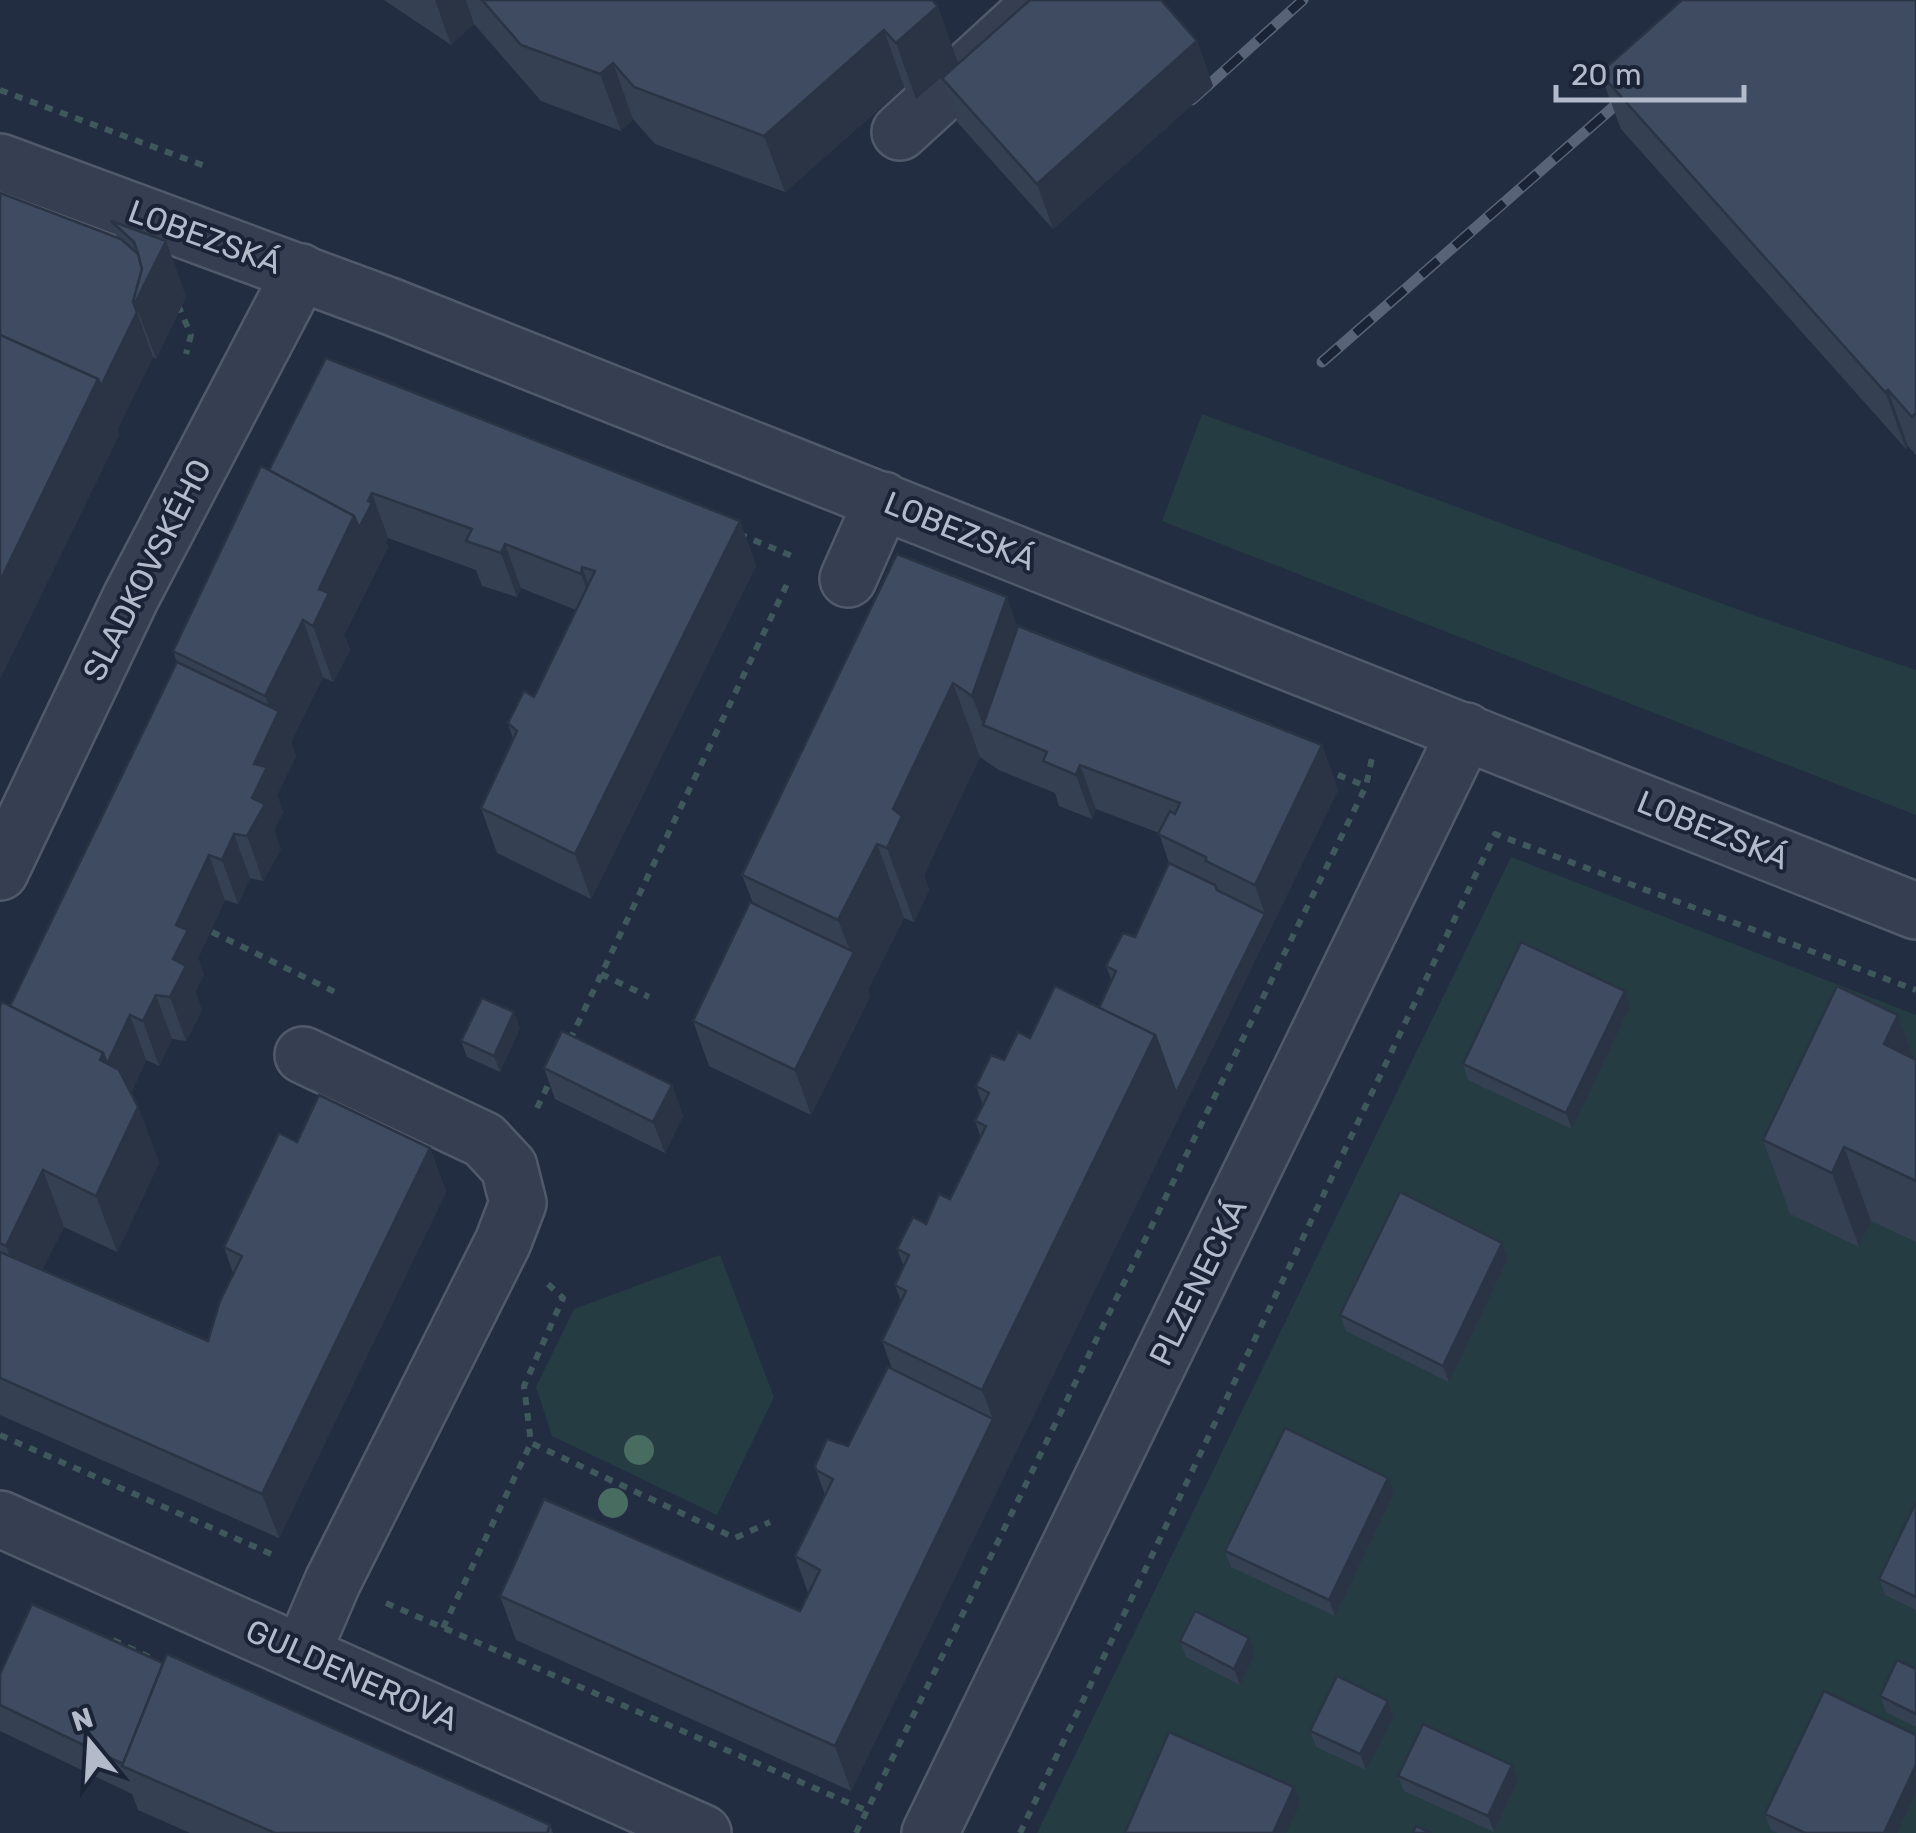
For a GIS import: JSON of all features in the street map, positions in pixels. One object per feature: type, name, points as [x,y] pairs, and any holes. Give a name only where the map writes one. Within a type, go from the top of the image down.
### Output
[{"type":"street","points":[[900,132],[1044,0]]},
{"type":"street","name":"LOBEZSKÁ","points":[[0,162],[301,272],[1916,911]]},
{"type":"street","name":"SLADKOVSKÉHO","points":[[0,872],[131,597],[301,272]]},
{"type":"street","points":[[848,579],[883,500]]},
{"type":"street","name":"PLZENECKÁ","points":[[906,1826],[1466,730]]},
{"type":"street","points":[[302,1653],[503,1242],[518,1202],[509,1167],[484,1140],[303,1055]]},
{"type":"street","name":"GULDENEROVA","points":[[0,1519],[703,1833]]},
{"type":"path","points":[[0,90],[205,166]]},
{"type":"path","points":[[176,302],[192,335],[185,359],[243,384]]},
{"type":"path","points":[[726,529],[848,579]]},
{"type":"path","points":[[568,1043],[799,558]]},
{"type":"path","points":[[856,1833],[1366,786],[1311,764]]},
{"type":"path","points":[[1020,1833],[1495,834],[1916,990]]},
{"type":"path","points":[[212,932],[336,992]]},
{"type":"path","points":[[601,974],[649,997]]},
{"type":"path","points":[[509,1167],[551,1078]]},
{"type":"path","points":[[443,1628],[531,1443],[524,1386],[563,1298],[503,1242]]},
{"type":"path","points":[[0,1435],[906,1826]]},
{"type":"path","points":[[531,1443],[734,1538],[770,1522]]},
{"type":"path","points":[[107,1638],[161,1662]]},
{"type":"green space","points":[[1202,414],[1756,616],[1916,670],[1916,815],[1162,521]]},
{"type":"green space","points":[[1511,857],[1916,1015],[1916,1833],[1037,1833]]},
{"type":"green space","points":[[720,1255],[774,1397],[717,1515],[552,1436],[536,1387],[574,1309]]},
{"type":"building","points":[[482,0],[932,0],[938,6],[896,43],[884,30],[764,136],[634,87],[613,63],[600,74],[521,45]]},
{"type":"building","points":[[1030,0],[1161,0],[1197,41],[1037,184],[942,78]]},
{"type":"building","points":[[1682,0],[1916,0],[1916,413],[1912,417],[1888,390],[1885,392],[1600,73]]},
{"type":"building","points":[[0,193],[121,239],[138,254],[142,269],[133,302],[137,312],[101,386],[98,379],[0,335]]},
{"type":"building","points":[[111,221],[166,241],[135,303],[142,269],[138,253],[134,242]]},
{"type":"building","points":[[0,335],[98,379],[0,581]]},
{"type":"building","points":[[326,358],[740,521],[575,854],[481,808],[517,731],[508,723],[524,691],[534,697],[595,571],[582,567],[581,574],[505,544],[501,553],[466,541],[472,529],[372,493],[368,501],[372,503],[359,528],[354,516],[269,470]]},
{"type":"building","points":[[261,466],[354,516],[319,589],[329,593],[313,626],[303,620],[265,696],[173,651]]},
{"type":"building","points":[[897,554],[1007,597],[972,696],[953,683],[893,809],[902,816],[887,848],[877,844],[838,920],[742,875]]},
{"type":"building","points":[[1018,626],[1322,745],[1255,885],[1158,834],[1170,811],[1175,814],[1180,803],[1080,765],[1076,775],[1043,761],[1047,752],[983,725]]},
{"type":"building","points":[[177,662],[279,711],[254,764],[267,767],[252,798],[265,804],[247,836],[234,834],[222,860],[209,855],[176,925],[188,930],[173,959],[186,966],[170,997],[156,995],[143,1021],[130,1015],[107,1064],[103,1053],[10,1006]]},
{"type":"building","points":[[1169,863],[1265,914],[1176,1093],[1155,1035],[1099,1008],[1116,971],[1106,966],[1123,933],[1135,937]]},
{"type":"building","points":[[750,902],[854,952],[795,1070],[693,1021]]},
{"type":"building","points":[[1521,942],[1625,991],[1566,1113],[1463,1064]]},
{"type":"building","points":[[1055,986],[1155,1035],[982,1390],[882,1341],[906,1291],[895,1285],[909,1255],[897,1249],[913,1217],[926,1224],[939,1194],[950,1199],[986,1126],[975,1121],[989,1093],[976,1086],[991,1055],[1004,1060],[1018,1032],[1030,1038]]},
{"type":"building","points":[[1837,986],[1898,1015],[1884,1044],[1916,1060],[1916,1181],[1844,1147],[1832,1173],[1763,1140]]},
{"type":"building","points":[[482,998],[514,1012],[494,1056],[461,1041]]},
{"type":"building","points":[[2,1002],[103,1053],[100,1060],[119,1070],[138,1107],[96,1196],[43,1170],[6,1246],[0,1243]]},
{"type":"building","points":[[562,1031],[672,1085],[653,1122],[544,1068]]},
{"type":"building","points":[[319,1095],[430,1148],[262,1494],[0,1378],[0,1252],[208,1341],[220,1301],[242,1256],[224,1247],[279,1133],[297,1142]]},
{"type":"building","points":[[1400,1192],[1502,1243],[1443,1366],[1340,1315]]},
{"type":"building","points":[[888,1367],[993,1419],[835,1746],[500,1596],[544,1499],[800,1611],[820,1570],[795,1556],[833,1479],[815,1466],[827,1439],[848,1446]]},
{"type":"building","points":[[1285,1428],[1388,1478],[1329,1600],[1225,1551]]},
{"type":"building","points":[[1916,1502],[1916,1597],[1879,1579]]},
{"type":"building","points":[[32,1604],[163,1663],[123,1764],[0,1705],[0,1674]]},
{"type":"building","points":[[1195,1611],[1249,1638],[1234,1669],[1180,1641]]},
{"type":"building","points":[[167,1654],[550,1825],[547,1833],[275,1833],[122,1766]]},
{"type":"building","points":[[1897,1660],[1916,1669],[1916,1714],[1880,1696]]},
{"type":"building","points":[[1337,1676],[1388,1701],[1360,1754],[1310,1731]]},
{"type":"building","points":[[1824,1691],[1916,1735],[1916,1765],[1884,1833],[1805,1833],[1765,1814]]},
{"type":"building","points":[[1423,1724],[1512,1765],[1488,1816],[1398,1776]]},
{"type":"building","points":[[1169,1732],[1294,1787],[1273,1833],[1125,1833]]},
{"type":"building","points":[[1416,1826],[1431,1833],[1413,1833]]},
{"type":"railway","points":[[1192,100],[1303,0]]},
{"type":"railway","points":[[1322,362],[1634,89]]}]
